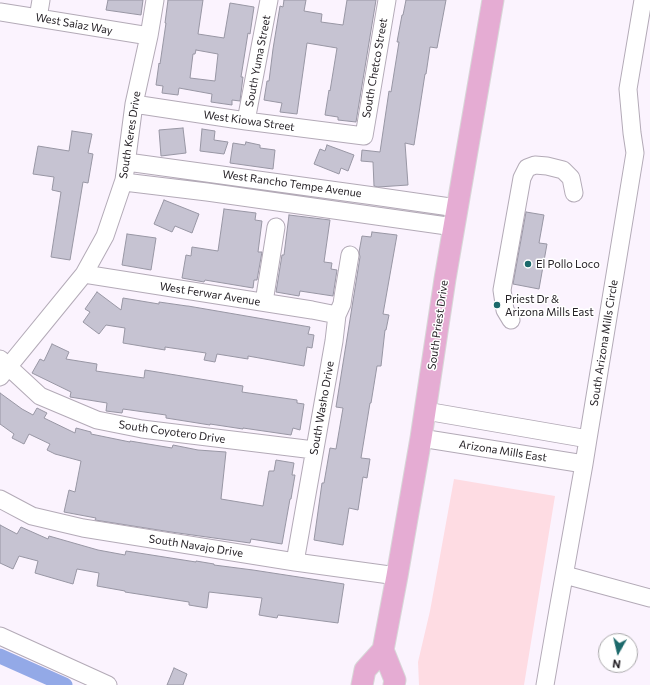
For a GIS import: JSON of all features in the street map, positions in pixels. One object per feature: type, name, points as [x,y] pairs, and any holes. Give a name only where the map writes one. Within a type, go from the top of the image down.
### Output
[{"type":"main road","name":"South Priest Drive","points":[[383,650],[422,438],[455,217],[493,0]]},
{"type":"main road","points":[[362,685],[364,670],[383,650],[395,680],[394,685]]},
{"type":"street","points":[[38,18],[41,0]]},
{"type":"street","name":"South Keres Drive","points":[[3,368],[84,274],[105,236],[124,182],[134,104],[155,0]]},
{"type":"street","name":"South Yuma Street","points":[[246,121],[269,0]]},
{"type":"street","name":"South Chetco Street","points":[[364,136],[387,0]]},
{"type":"street","name":"South Arizona Mills Circle","points":[[545,685],[584,464],[635,153],[628,89],[643,0]]},
{"type":"street","name":"West Saiaz Way","points":[[0,12],[148,36]]},
{"type":"street","name":"West Kiowa Street","points":[[134,104],[246,121],[364,136]]},
{"type":"street","name":"West Rancho Tempe Avenue","points":[[127,162],[374,196],[455,217]]},
{"type":"street","points":[[511,320],[505,310],[502,290],[522,178],[527,168],[535,165],[563,170],[571,178],[574,193]]},
{"type":"street","points":[[207,192],[209,173]]},
{"type":"street","name":"West Rancho Tempe Avenue","points":[[124,182],[371,215],[455,217]]},
{"type":"street","points":[[287,203],[290,184]]},
{"type":"street","points":[[371,215],[374,196]]},
{"type":"street","points":[[264,302],[276,227]]},
{"type":"street","name":"South Washo Drive","points":[[295,562],[337,315],[342,304],[350,255]]},
{"type":"street","name":"West Ferwar Avenue","points":[[84,274],[337,315]]},
{"type":"street","name":"South Coyotero Drive","points":[[3,368],[40,396],[97,420],[142,429],[314,450]]},
{"type":"street","points":[[426,411],[588,440]]},
{"type":"street","name":"Arizona Mills East","points":[[422,438],[584,464]]},
{"type":"street","name":"South Navajo Drive","points":[[0,499],[32,516],[83,528],[295,562],[397,576]]},
{"type":"street","points":[[565,575],[650,598]]},
{"type":"street","points":[[0,636],[108,685]]},
{"type":"shaded area","points":[[454,479],[555,496],[524,685],[419,685],[418,662],[430,611]]},
{"type":"building","points":[[108,0],[143,0],[141,15],[106,10]]},
{"type":"building","points":[[168,0],[203,0],[198,34],[224,38],[230,3],[254,7],[241,77],[243,77],[240,101],[232,100],[232,105],[211,102],[212,94],[179,88],[178,95],[162,93],[163,86],[156,85]],"holes":[[[196,50],[218,54],[215,81],[190,78],[193,54],[195,54]]]},
{"type":"building","points":[[284,0],[306,0],[304,11],[322,14],[321,22],[343,25],[347,0],[376,0],[356,122],[338,120],[338,117],[325,115],[337,48],[307,43],[297,114],[280,112],[282,103],[264,100],[267,81],[269,81],[280,6],[283,7]]},
{"type":"building","points":[[406,0],[446,0],[437,48],[430,47],[414,145],[405,143],[408,185],[378,187],[374,186],[373,162],[361,161],[362,150],[380,152],[389,91],[391,92],[399,42],[397,42]]},
{"type":"building","points":[[183,128],[186,153],[161,156],[159,130]]},
{"type":"building","points":[[202,129],[215,131],[214,140],[228,142],[224,154],[200,151]]},
{"type":"building","points":[[72,131],[92,134],[88,153],[93,154],[88,183],[83,182],[70,260],[51,257],[61,192],[52,190],[54,177],[33,174],[38,146],[69,151]]},
{"type":"building","points":[[246,142],[260,145],[260,148],[275,150],[273,169],[230,163],[233,143],[245,145]]},
{"type":"building","points":[[327,145],[354,155],[348,171],[341,168],[339,174],[314,164],[320,149],[325,151]]},
{"type":"building","points":[[164,200],[199,214],[192,233],[175,226],[172,232],[154,224]]},
{"type":"building","points":[[224,209],[256,213],[255,220],[262,221],[258,252],[262,252],[257,280],[254,280],[253,288],[205,280],[204,282],[182,278],[186,255],[191,256],[192,247],[218,251]]},
{"type":"building","name":"El Pollo Loco","points":[[526,212],[544,215],[539,243],[547,244],[539,289],[513,284]]},
{"type":"building","points":[[289,215],[330,220],[324,262],[332,263],[331,269],[337,270],[333,296],[300,291],[299,296],[276,292],[282,255],[284,255]]},
{"type":"building","points":[[372,232],[397,235],[383,314],[389,315],[385,330],[381,366],[377,366],[361,458],[370,459],[367,478],[363,477],[358,510],[349,508],[343,545],[314,540],[322,483],[324,483],[330,448],[336,449],[343,408],[336,407],[362,236],[371,237]]},
{"type":"building","points":[[127,234],[156,238],[151,270],[122,265]]},
{"type":"building","points":[[97,292],[121,310],[123,298],[159,304],[159,302],[188,306],[310,327],[308,334],[314,335],[312,348],[307,347],[304,366],[248,356],[248,359],[217,354],[215,362],[204,360],[206,353],[165,347],[165,350],[123,343],[125,328],[106,325],[99,334],[83,322],[90,312],[85,309]]},
{"type":"building","points":[[52,344],[69,352],[66,359],[97,364],[96,371],[144,378],[145,370],[243,386],[242,392],[297,400],[297,403],[304,404],[300,430],[293,428],[291,435],[210,425],[166,418],[166,415],[123,409],[122,413],[106,411],[107,403],[70,397],[71,392],[32,373],[40,359],[44,361]]},
{"type":"building","points":[[0,393],[33,415],[37,408],[47,413],[44,418],[75,433],[76,428],[91,432],[91,434],[130,442],[172,448],[173,445],[198,450],[226,452],[221,499],[263,506],[269,471],[274,471],[276,460],[294,463],[292,475],[295,475],[282,544],[251,539],[250,543],[171,532],[95,520],[96,518],[64,512],[69,490],[75,492],[81,461],[55,454],[47,450],[50,444],[29,434],[24,444],[12,438],[14,434],[0,424]]},
{"type":"building","points":[[0,525],[17,534],[21,527],[48,539],[49,536],[98,550],[125,555],[126,551],[344,584],[338,623],[278,615],[277,618],[259,615],[262,598],[209,592],[207,608],[189,605],[189,602],[125,592],[97,586],[99,573],[77,569],[73,584],[35,573],[38,561],[19,556],[13,569],[0,563]]},
{"type":"building","points":[[174,668],[187,674],[183,685],[167,685]]},
{"type":"waterway","points":[[0,656],[65,685]]},
{"type":"place","name":"El Pollo Loco","points":[[528,264]]},
{"type":"place","name":"Priest Dr & Arizona Mills East","points":[[497,305]]}]
